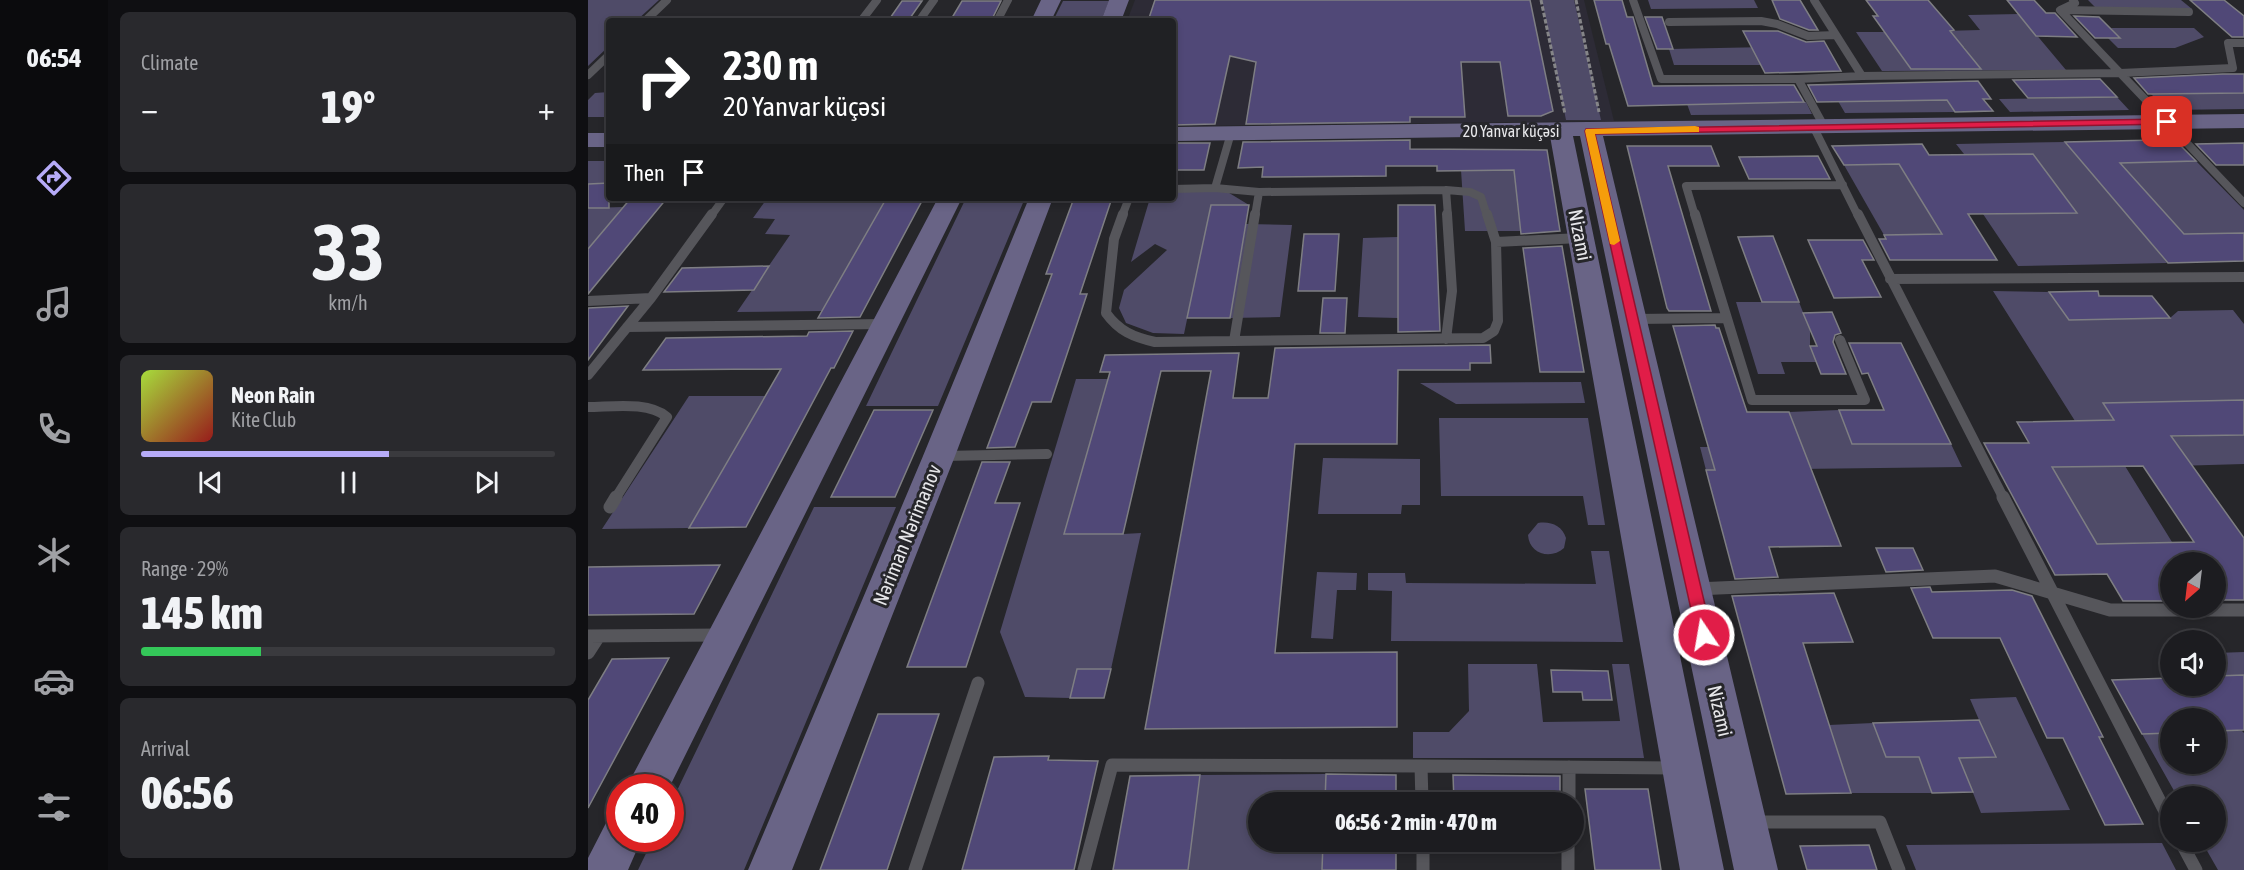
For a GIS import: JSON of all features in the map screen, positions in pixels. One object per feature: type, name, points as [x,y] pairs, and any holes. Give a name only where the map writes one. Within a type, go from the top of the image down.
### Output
[{"type":"street","points":[[1042,18],[1051,0]]},
{"type":"street","points":[[1112,18],[1119,0]]},
{"type":"street","name":"20 Yanvar küçəsi","points":[[1176,134],[2244,122]]},
{"type":"street","name":"Nizami","points":[[1580,131],[1581,238],[1702,870]]},
{"type":"street","name":"Nizami","points":[[1580,131],[1631,319],[1756,870]]},
{"type":"street","points":[[588,140],[606,140]]},
{"type":"street","points":[[654,774],[948,201]]},
{"type":"street","name":"Nəriman Nərimanov","points":[[770,870],[939,456],[1040,201]]},
{"type":"street","points":[[605,870],[614,852]]},
{"type":"lane","points":[[648,18],[667,0]]},
{"type":"lane","points":[[863,18],[877,0]]},
{"type":"lane","points":[[921,18],[934,0]]},
{"type":"lane","points":[[999,18],[1008,0]]},
{"type":"lane","points":[[1633,0],[1661,79],[2120,73],[2233,68],[2228,43],[2244,43]]},
{"type":"lane","points":[[1814,0],[1862,76]]},
{"type":"lane","points":[[2060,10],[2075,3],[2073,0]]},
{"type":"lane","points":[[2060,10],[2189,12]]},
{"type":"lane","points":[[2060,10],[2243,202]]},
{"type":"lane","points":[[1669,22],[1761,21],[1778,24],[1808,36],[1836,35]]},
{"type":"lane","points":[[588,75],[606,58]]},
{"type":"lane","points":[[1798,79],[1843,184],[1890,279],[2160,802]]},
{"type":"lane","points":[[1215,188],[1231,133]]},
{"type":"lane","points":[[1840,340],[1865,400],[1752,400],[1686,186],[1843,184]]},
{"type":"lane","points":[[1128,201],[1114,239],[1106,313],[1117,329],[1131,337],[1155,342],[1446,339],[1483,338],[1497,328],[1499,314],[1496,242],[1481,197],[1470,192],[1446,189],[1259,192],[1215,188],[1176,189]]},
{"type":"lane","points":[[1446,189],[1452,291],[1446,339]]},
{"type":"lane","points":[[1234,341],[1259,192]]},
{"type":"lane","points":[[588,375],[651,298],[722,201]]},
{"type":"lane","points":[[1496,242],[1581,238]]},
{"type":"lane","points":[[1890,279],[2244,277]]},
{"type":"lane","points":[[588,301],[651,298]]},
{"type":"lane","points":[[1631,319],[1726,318]]},
{"type":"lane","points":[[627,327],[885,324]]},
{"type":"lane","points":[[588,406],[650,408],[664,412],[667,417],[610,507]]},
{"type":"lane","points":[[939,456],[1047,454]]},
{"type":"lane","points":[[1693,589],[1995,576],[2110,610],[2244,610]]},
{"type":"lane","points":[[588,653],[594,636],[724,635]]},
{"type":"lane","points":[[915,870],[978,684]]},
{"type":"lane","points":[[1084,870],[1112,765],[1682,768]]},
{"type":"lane","points":[[1421,766],[1422,792]]},
{"type":"lane","points":[[1569,768],[1569,792]]},
{"type":"lane","points":[[1745,822],[1880,822],[1899,870]]},
{"type":"lane","points":[[1423,852],[1423,870]]},
{"type":"lane","points":[[1568,852],[1568,870]]},
{"type":"lane","points":[[2186,852],[2196,870]]},
{"type":"path","points":[[1540,0],[1580,131]]},
{"type":"path","points":[[1576,0],[1580,131]]},
{"type":"shaded area","points":[[588,0],[659,0],[639,18],[606,18],[606,49],[588,66]]},
{"type":"shaded area","points":[[1135,0],[1584,0],[1614,121],[1176,126],[1176,18],[1128,18]]},
{"type":"shaded area","points":[[1542,0],[1574,0],[1601,120],[1566,120]]},
{"type":"shaded area","points":[[1648,0],[1754,0],[1758,8],[1651,9]]},
{"type":"shaded area","points":[[2088,0],[2181,0],[2192,9],[2098,10]]},
{"type":"shaded area","points":[[1063,1],[1109,1],[1102,18],[1054,18]]},
{"type":"shaded area","points":[[2019,14],[2066,70],[1882,71],[1856,32],[1892,32],[1896,48],[1906,62],[1974,61],[1964,47],[1936,48],[1942,31],[1980,30],[1968,15]]},
{"type":"shaded area","points":[[2111,28],[2194,28],[2204,37],[2175,48],[2118,48],[2108,38],[2119,38]]},
{"type":"shaded area","points":[[1768,47],[1761,65],[1674,65],[1669,49]]},
{"type":"shaded area","points":[[606,92],[606,117],[588,117],[588,100],[595,93]]},
{"type":"shaded area","points":[[2244,93],[2244,109],[2167,110],[2151,94]]},
{"type":"shaded area","points":[[2117,97],[2129,110],[2010,112],[1999,99]]},
{"type":"shaded area","points":[[1947,100],[1955,112],[1845,113],[1838,101]]},
{"type":"shaded area","points":[[1806,102],[1812,114],[1691,115],[1687,104]]},
{"type":"shaded area","points":[[2065,142],[2106,190],[2143,189],[2120,163],[2195,160],[2244,210],[2244,233],[2184,234],[2157,204],[2119,204],[2167,263],[2018,266],[1983,214],[2077,213],[2033,154],[1964,154],[1956,144]]},
{"type":"shaded area","points":[[588,161],[606,161],[606,183],[588,184]]},
{"type":"shaded area","points":[[1899,164],[1917,194],[1955,193],[1943,234],[1884,235],[1844,165]]},
{"type":"shaded area","points":[[1461,170],[1514,170],[1521,231],[1465,231]]},
{"type":"shaded area","points":[[1216,185],[1249,205],[1211,205],[1184,334],[1153,333],[1126,323],[1119,308],[1124,290],[1167,250],[1155,244],[1131,262],[1149,201],[1176,201],[1176,187]]},
{"type":"shaded area","points":[[765,201],[885,201],[822,311],[737,312],[790,235],[765,234],[775,219],[753,218]]},
{"type":"shaded area","points":[[965,201],[1024,201],[938,406],[866,406]]},
{"type":"shaded area","points":[[623,207],[588,249],[588,208]]},
{"type":"shaded area","points":[[1246,224],[1292,225],[1280,317],[1230,318]]},
{"type":"shaded area","points":[[1398,237],[1398,318],[1358,317],[1363,238]]},
{"type":"shaded area","points":[[1993,291],[2049,292],[2069,320],[2170,318],[2178,311],[2233,310],[2244,324],[2244,400],[2114,420],[2075,421]]},
{"type":"shaded area","points":[[1736,302],[1799,302],[1810,330],[1810,346],[1817,362],[1781,362],[1785,374],[1758,374]]},
{"type":"shaded area","points":[[1076,379],[1108,379],[1123,534],[1141,533],[1111,669],[1077,669],[1070,698],[1025,697],[1000,632]]},
{"type":"shaded area","points":[[1581,382],[1585,403],[1456,404],[1420,383]]},
{"type":"shaded area","points":[[689,396],[766,396],[689,528],[602,529]]},
{"type":"shaded area","points":[[1839,410],[1852,444],[1951,444],[1962,467],[1706,470],[1700,447],[1802,447],[1789,412]]},
{"type":"shaded area","points":[[1439,418],[1588,418],[1605,525],[1588,525],[1583,496],[1441,496]]},
{"type":"shaded area","points":[[2244,435],[2244,464],[2175,466],[2155,437]]},
{"type":"shaded area","points":[[1323,458],[1420,459],[1420,505],[1402,505],[1401,514],[1318,514]]},
{"type":"shaded area","points":[[2125,466],[2172,542],[2097,544],[2052,467]]},
{"type":"shaded area","points":[[814,507],[896,507],[744,870],[638,870],[647,852],[684,852],[684,776]]},
{"type":"shaded area","points":[[1538,523],[1551,523],[1559,527],[1566,538],[1564,548],[1553,554],[1536,551],[1529,542],[1528,535]]},
{"type":"shaded area","points":[[1591,551],[1609,551],[1623,642],[1391,641],[1392,591],[1368,590],[1368,573],[1405,573],[1406,583],[1596,584]]},
{"type":"shaded area","points":[[1317,572],[1357,573],[1356,590],[1337,590],[1333,639],[1311,638]]},
{"type":"shaded area","points":[[2244,652],[2244,675],[2226,676],[2226,653]]},
{"type":"shaded area","points":[[1468,664],[1537,664],[1543,722],[1620,721],[1612,664],[1629,664],[1644,758],[1413,758],[1413,732],[1449,732],[1469,711]]},
{"type":"shaded area","points":[[2016,697],[2070,810],[1981,813],[1959,758],[1995,757],[1970,699]]},
{"type":"shaded area","points":[[1873,723],[1886,757],[1919,757],[1932,793],[1851,793],[1829,725]]},
{"type":"shaded area","points":[[2226,731],[2244,733],[2244,870],[2218,870],[2208,852],[2226,852],[2226,786],[2171,786],[2165,774],[2226,774]]},
{"type":"shaded area","points":[[2160,733],[2160,766],[2142,734]]},
{"type":"shaded area","points":[[1326,774],[1325,792],[1248,792],[1248,852],[1323,852],[1322,870],[1188,870],[1200,775]]},
{"type":"shaded area","points":[[2160,843],[2160,852],[2167,852],[2176,870],[1916,870],[1906,845]]},
{"type":"building","points":[[1155,0],[1530,0],[1553,111],[1541,116],[1508,116],[1500,62],[1461,62],[1465,117],[1410,117],[1410,122],[1246,124],[1256,62],[1230,56],[1215,124],[1176,125],[1176,18],[1149,18]]},
{"type":"building","points":[[1594,0],[1622,0],[1627,17],[1633,17],[1653,86],[1794,85],[1804,102],[1628,106],[1609,44],[1606,44]]},
{"type":"building","points":[[1772,0],[1800,0],[1818,30],[1809,30],[1780,19]]},
{"type":"building","points":[[1866,0],[1928,0],[1954,30],[1950,31],[1981,69],[1911,69],[1873,16],[1878,16]]},
{"type":"building","points":[[2007,0],[2034,0],[2046,13],[2055,13],[2077,37],[2036,36]]},
{"type":"building","points":[[2190,0],[2224,0],[2244,16],[2244,37],[2232,37]]},
{"type":"building","points":[[902,1],[922,1],[910,18],[890,18]]},
{"type":"building","points":[[962,1],[1001,1],[992,18],[952,18]]},
{"type":"building","points":[[2074,16],[2099,17],[2120,38],[2095,38]]},
{"type":"building","points":[[1645,17],[1662,17],[1673,49],[1657,49]]},
{"type":"building","points":[[1743,31],[1778,31],[1806,42],[1824,41],[1841,71],[1765,73]]},
{"type":"building","points":[[2244,74],[2244,93],[2148,94],[2134,78]]},
{"type":"building","points":[[2100,79],[2117,97],[2028,98],[2013,80]]},
{"type":"building","points":[[1978,81],[1991,99],[1983,99],[1993,111],[1955,112],[1947,100],[1817,102],[1808,85]]},
{"type":"building","points":[[1410,140],[1410,149],[1547,150],[1560,231],[1521,234],[1514,170],[1437,171],[1437,166],[1386,166],[1386,176],[1262,177],[1263,167],[1238,168],[1243,142]]},
{"type":"building","points":[[2157,140],[2160,144],[2179,144],[2196,161],[2120,163],[2184,234],[2244,233],[2244,261],[2168,263],[2065,142]]},
{"type":"building","points":[[1176,143],[1210,143],[1204,170],[1176,170]]},
{"type":"building","points":[[2244,143],[2244,165],[2216,165],[2196,144]]},
{"type":"building","points":[[1922,144],[1929,155],[2033,154],[2077,213],[1968,214],[1997,260],[1890,260],[1879,239],[1886,239],[1884,235],[1942,234],[1899,164],[1844,165],[1832,146]]},
{"type":"building","points":[[1627,146],[1711,146],[1719,166],[1668,166],[1711,311],[1669,311],[1667,308]]},
{"type":"building","points":[[1818,156],[1830,179],[1749,179],[1739,157]]},
{"type":"building","points":[[606,183],[606,201],[609,201],[609,208],[588,208],[588,184]]},
{"type":"building","points":[[628,201],[665,201],[588,294],[588,249]]},
{"type":"building","points":[[885,201],[922,201],[860,317],[818,318]]},
{"type":"building","points":[[1073,201],[1111,201],[1080,294],[1087,294],[1051,402],[1032,402],[1015,447],[987,448],[1052,274],[1046,274]]},
{"type":"building","points":[[1211,205],[1249,205],[1230,318],[1187,318]]},
{"type":"building","points":[[1398,205],[1435,205],[1440,331],[1398,332]]},
{"type":"building","points":[[1304,234],[1339,234],[1335,291],[1298,291]]},
{"type":"building","points":[[1773,236],[1799,302],[1762,302],[1738,237]]},
{"type":"building","points":[[1808,240],[1863,240],[1874,260],[1862,260],[1881,297],[1834,298]]},
{"type":"building","points":[[1562,246],[1584,372],[1540,372],[1523,248]]},
{"type":"building","points":[[769,266],[754,290],[664,292],[682,268]]},
{"type":"building","points":[[2098,291],[2099,296],[2152,296],[2170,318],[2069,320],[2049,292]]},
{"type":"building","points":[[1323,298],[1347,298],[1345,333],[1320,333]]},
{"type":"building","points":[[628,306],[588,360],[588,308]]},
{"type":"building","points":[[1832,312],[1841,333],[1835,335],[1833,342],[1846,374],[1821,374],[1810,346],[1817,346],[1803,313]]},
{"type":"building","points":[[1715,325],[1719,328],[1747,412],[1789,412],[1841,546],[1769,547],[1778,577],[1735,579],[1706,470],[1715,470],[1673,326]]},
{"type":"building","points":[[853,331],[746,527],[689,528],[781,369],[643,370],[666,338],[807,336],[809,332]]},
{"type":"building","points":[[1849,343],[1901,343],[1951,444],[1852,444],[1839,410],[1884,410],[1868,373],[1862,374]]},
{"type":"building","points":[[1490,345],[1491,363],[1470,363],[1470,370],[1398,370],[1397,444],[1295,444],[1275,653],[1397,652],[1397,727],[1145,729],[1211,371],[1161,371],[1123,534],[1064,534],[1110,372],[1100,372],[1105,355],[1239,353],[1233,398],[1268,398],[1275,348]]},
{"type":"building","points":[[2244,400],[2244,435],[2171,436],[2244,538],[2244,600],[2226,600],[2226,552],[2160,552],[2160,601],[2123,601],[2107,574],[2055,575],[1984,443],[2029,443],[2017,422],[2114,420],[2103,403]],"holes":[[[2143,466],[2194,542],[2097,544],[2052,467]]]},
{"type":"building","points":[[874,410],[933,410],[895,497],[831,497]]},
{"type":"building","points":[[982,462],[1010,462],[995,503],[1020,503],[966,667],[907,667]]},
{"type":"building","points":[[1876,548],[1913,548],[1923,570],[1886,572]]},
{"type":"building","points":[[720,565],[694,614],[588,615],[588,567]]},
{"type":"building","points":[[1930,587],[1932,592],[2012,590],[2032,596],[2103,737],[2099,737],[2143,824],[2105,825],[2063,738],[2047,738],[2000,638],[1933,638],[1911,588]]},
{"type":"building","points":[[1834,593],[1853,642],[1803,643],[1851,793],[1786,794],[1732,596]]},
{"type":"building","points":[[669,658],[588,808],[588,700],[612,659]]},
{"type":"building","points":[[1077,669],[1111,669],[1104,698],[1070,698]]},
{"type":"building","points":[[1551,670],[1608,671],[1612,700],[1583,700],[1582,692],[1553,692]]},
{"type":"building","points":[[2244,675],[2244,730],[2226,731],[2226,708],[2160,708],[2160,733],[2142,734],[2112,680],[2160,678],[2160,696],[2226,696],[2226,676]]},
{"type":"building","points":[[878,714],[939,714],[887,870],[820,870]]},
{"type":"building","points":[[1979,720],[1996,757],[1959,758],[1973,792],[1932,793],[1919,757],[1886,757],[1873,723]]},
{"type":"building","points":[[1049,756],[1048,760],[1098,761],[1074,870],[962,870],[994,757]]},
{"type":"building","points":[[1326,774],[1396,775],[1396,792],[1325,792]]},
{"type":"building","points":[[1200,775],[1188,870],[1113,870],[1130,776]]},
{"type":"building","points":[[1453,775],[1560,776],[1560,792],[1454,792]]},
{"type":"building","points":[[1585,789],[1648,789],[1661,870],[1595,870]]},
{"type":"building","points":[[1869,845],[1877,870],[1807,870],[1800,846]]},
{"type":"building","points":[[1323,852],[1396,852],[1396,870],[1322,870]]},
{"type":"slow traffic","points":[[1614,241],[1590,131],[1695,129]]},
{"type":"route","points":[[1704,635],[1590,131],[2167,122]]}]
